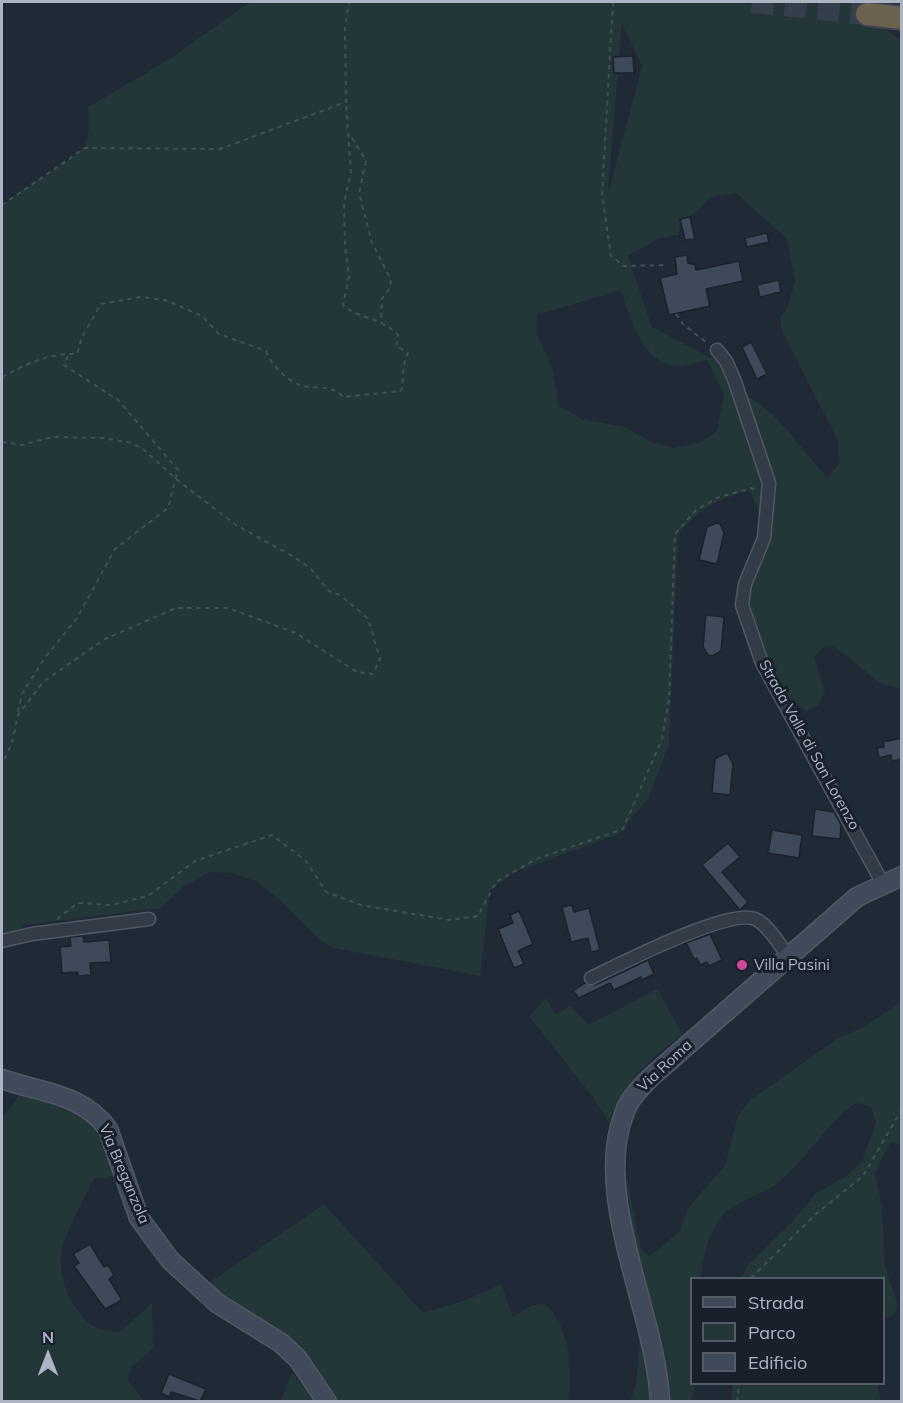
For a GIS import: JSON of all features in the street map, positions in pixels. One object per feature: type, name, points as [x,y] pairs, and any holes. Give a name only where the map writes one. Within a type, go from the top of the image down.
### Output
[{"type":"highway","points":[[867,14],[902,18]]},
{"type":"main road","name":"Via Roma","points":[[660,1401],[659,1378],[651,1332],[629,1252],[615,1180],[614,1161],[624,1113],[634,1094],[651,1077],[857,897],[882,882],[902,876]]},
{"type":"main road","name":"Via Breganzola","points":[[2,1079],[74,1099],[100,1118],[108,1129],[139,1218],[170,1260],[218,1303],[281,1343],[298,1359],[327,1401]]},
{"type":"street","name":"Strada Valle di San Lorenzo","points":[[717,350],[726,361],[734,379],[769,483],[764,538],[746,584],[742,605],[762,663],[882,882]]},
{"type":"street","points":[[591,978],[647,949],[718,922],[743,917],[757,919],[789,957]]},
{"type":"street","points":[[2,941],[32,934],[149,919]]},
{"type":"path","points":[[2,377],[33,361],[56,354],[77,354],[82,337],[101,304],[140,297],[165,300],[202,316],[219,334],[266,351],[270,362],[280,373],[305,387],[320,386],[338,392],[343,397],[358,394],[372,396],[401,391],[404,379],[402,363],[408,353],[396,346],[398,335],[381,322],[359,315],[343,305],[349,276],[345,246],[344,203],[351,173],[346,102],[345,28],[349,2]]},
{"type":"path","points":[[519,2],[560,2]]},
{"type":"path","points":[[614,2],[602,195],[611,256],[624,266],[666,265]]},
{"type":"path","points":[[2,205],[85,148],[220,149],[346,102]]},
{"type":"path","points":[[350,135],[366,161],[359,193],[372,243],[392,280],[390,288],[382,298],[381,322]]},
{"type":"path","points":[[676,314],[684,324],[717,350]]},
{"type":"path","points":[[2,764],[12,743],[21,694],[44,659],[77,618],[115,549],[168,508],[178,470],[118,400],[64,365],[69,354]]},
{"type":"path","points":[[2,442],[22,445],[52,436],[124,441],[144,450],[176,479],[247,533],[268,541],[310,568],[329,591],[340,595],[368,619],[380,659],[373,674],[357,672],[297,633],[228,608],[176,608],[105,639],[43,682],[18,715]]},
{"type":"path","points":[[32,934],[78,903],[111,905],[148,896],[195,861],[272,835],[306,861],[326,892],[361,905],[450,920],[478,916],[496,882],[536,860],[623,829],[662,739],[669,699],[675,534],[696,510],[719,497],[752,488],[759,496]]},
{"type":"path","points":[[752,1277],[817,1213],[863,1176],[902,1108]]},
{"type":"path","points":[[737,1401],[739,1385]]},
{"type":"green space","points":[[250,2],[854,2],[874,24],[901,39],[901,689],[881,684],[834,646],[824,647],[814,657],[825,692],[818,705],[806,711],[778,687],[745,605],[748,585],[767,538],[757,506],[748,491],[708,506],[693,518],[678,536],[669,745],[649,797],[619,834],[513,873],[490,891],[480,976],[334,948],[321,941],[280,900],[255,880],[231,873],[209,872],[183,887],[161,908],[22,925],[21,936],[2,941],[2,205],[85,148],[89,128],[88,107],[168,60]],"holes":[[[622,23],[642,66],[608,191]],[[736,193],[787,239],[795,281],[788,306],[780,318],[782,331],[838,441],[839,463],[828,478],[773,415],[747,396],[732,391],[722,364],[652,327],[628,256],[660,238],[679,235],[680,219],[690,217],[712,197]],[[621,290],[644,345],[660,361],[674,366],[707,360],[724,394],[717,431],[701,442],[674,448],[651,442],[625,427],[582,419],[559,406],[552,367],[537,334],[537,315]]]},
{"type":"green space","points":[[657,989],[683,1035],[648,1063],[624,1094],[608,1121],[595,1100],[529,1016],[546,998],[555,1014],[571,1006],[589,1025]]},
{"type":"green space","points":[[901,1002],[901,1145],[891,1142],[875,1172],[882,1207],[885,1266],[898,1305],[894,1315],[885,1318],[885,1277],[742,1277],[746,1267],[794,1220],[816,1193],[845,1177],[862,1162],[876,1122],[871,1107],[856,1103],[835,1121],[786,1176],[768,1190],[737,1204],[718,1222],[706,1249],[701,1277],[690,1277],[690,1385],[696,1385],[691,1401],[664,1401],[629,1221],[623,1160],[641,1249],[650,1256],[679,1232],[689,1207],[725,1165],[737,1118],[749,1101],[837,1039],[867,1025]]},
{"type":"green space","points":[[20,1094],[73,1106],[101,1128],[118,1171],[110,1177],[94,1179],[86,1193],[61,1253],[63,1278],[79,1313],[99,1329],[120,1332],[152,1303],[153,1349],[131,1367],[128,1380],[144,1401],[2,1402],[2,1118]]},
{"type":"green space","points":[[324,1204],[423,1313],[469,1299],[501,1284],[513,1317],[532,1305],[545,1304],[554,1313],[565,1336],[570,1376],[569,1401],[337,1401],[314,1366],[293,1342],[209,1283]]},
{"type":"green space","points":[[640,1334],[647,1363],[650,1401],[629,1402],[636,1386]]},
{"type":"green space","points":[[292,1372],[314,1401],[281,1401]]},
{"type":"green space","points":[[733,1385],[877,1385],[881,1401],[731,1401]]},
{"type":"building","points":[[633,56],[634,73],[614,73],[613,57]]},
{"type":"building","points":[[690,217],[695,239],[685,240],[680,219]]},
{"type":"building","points":[[767,233],[769,242],[747,247],[745,238]]},
{"type":"building","points":[[687,255],[688,263],[695,265],[696,270],[739,261],[743,281],[706,289],[710,306],[669,315],[660,278],[677,274],[675,257]]},
{"type":"building","points":[[779,280],[781,292],[760,297],[757,285]]},
{"type":"building","points":[[751,342],[767,374],[757,379],[742,347]]},
{"type":"building","points":[[716,523],[720,524],[724,533],[717,564],[699,560],[707,527]]},
{"type":"building","points":[[706,615],[724,617],[721,651],[712,656],[708,655],[703,647]]},
{"type":"building","points":[[902,738],[902,759],[892,761],[891,755],[879,758],[877,748],[884,747],[883,742]]},
{"type":"building","points":[[728,754],[733,764],[730,795],[712,793],[715,759]]},
{"type":"building","points":[[815,809],[834,812],[841,825],[840,839],[812,836]]},
{"type":"building","points":[[772,830],[802,835],[799,858],[768,853]]},
{"type":"building","points":[[728,843],[740,857],[722,872],[748,902],[740,910],[702,865]]},
{"type":"building","points":[[572,905],[574,912],[589,908],[600,950],[591,952],[588,938],[571,942],[562,907]]},
{"type":"building","points":[[519,911],[533,944],[518,951],[524,964],[514,968],[498,929],[513,923],[510,915]]},
{"type":"building","points":[[710,934],[722,960],[709,966],[707,962],[700,965],[697,958],[694,959],[686,943]]},
{"type":"building","points":[[83,936],[84,942],[109,940],[111,962],[90,963],[91,975],[78,976],[78,972],[62,973],[60,947],[71,946],[70,937]]},
{"type":"building","points":[[648,960],[654,974],[642,980],[641,977],[614,990],[610,983],[579,998],[573,991],[585,983],[595,985]]},
{"type":"building","points":[[90,1244],[104,1267],[108,1265],[114,1275],[109,1279],[122,1300],[105,1309],[74,1266],[79,1263],[73,1254]]},
{"type":"building","points":[[169,1374],[206,1389],[200,1401],[171,1392],[169,1397],[161,1393]]},
{"type":"tunnel","points":[[752,2],[867,14]]},
{"type":"place","name":"Villa Pasini","points":[[742,965]]}]
